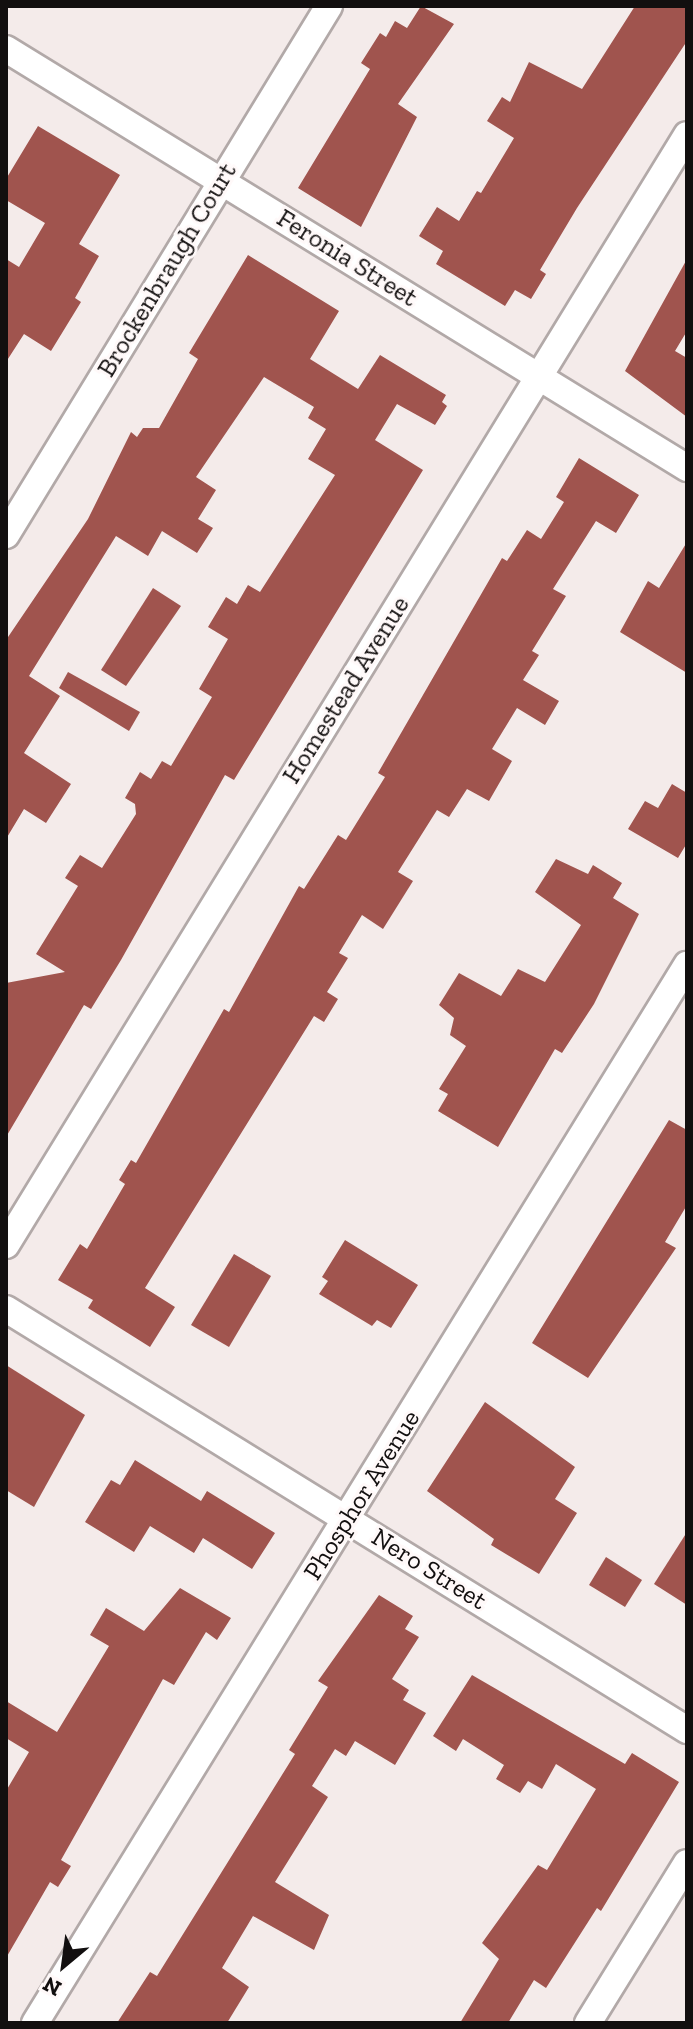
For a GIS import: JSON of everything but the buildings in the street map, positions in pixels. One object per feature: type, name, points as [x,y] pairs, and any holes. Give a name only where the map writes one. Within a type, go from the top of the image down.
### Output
[{"type":"street","name":"Brockenbraugh Court","points":[[6,535],[329,6]]},
{"type":"street","name":"Feronia Street","points":[[6,49],[687,468]]},
{"type":"street","name":"Homestead Avenue","points":[[6,1245],[687,135]]},
{"type":"street","name":"Phosphor Avenue","points":[[35,2023],[687,965]]},
{"type":"street","name":"Nero Street","points":[[6,1309],[687,1730]]},
{"type":"street","points":[[588,2023],[687,1863]]}]
